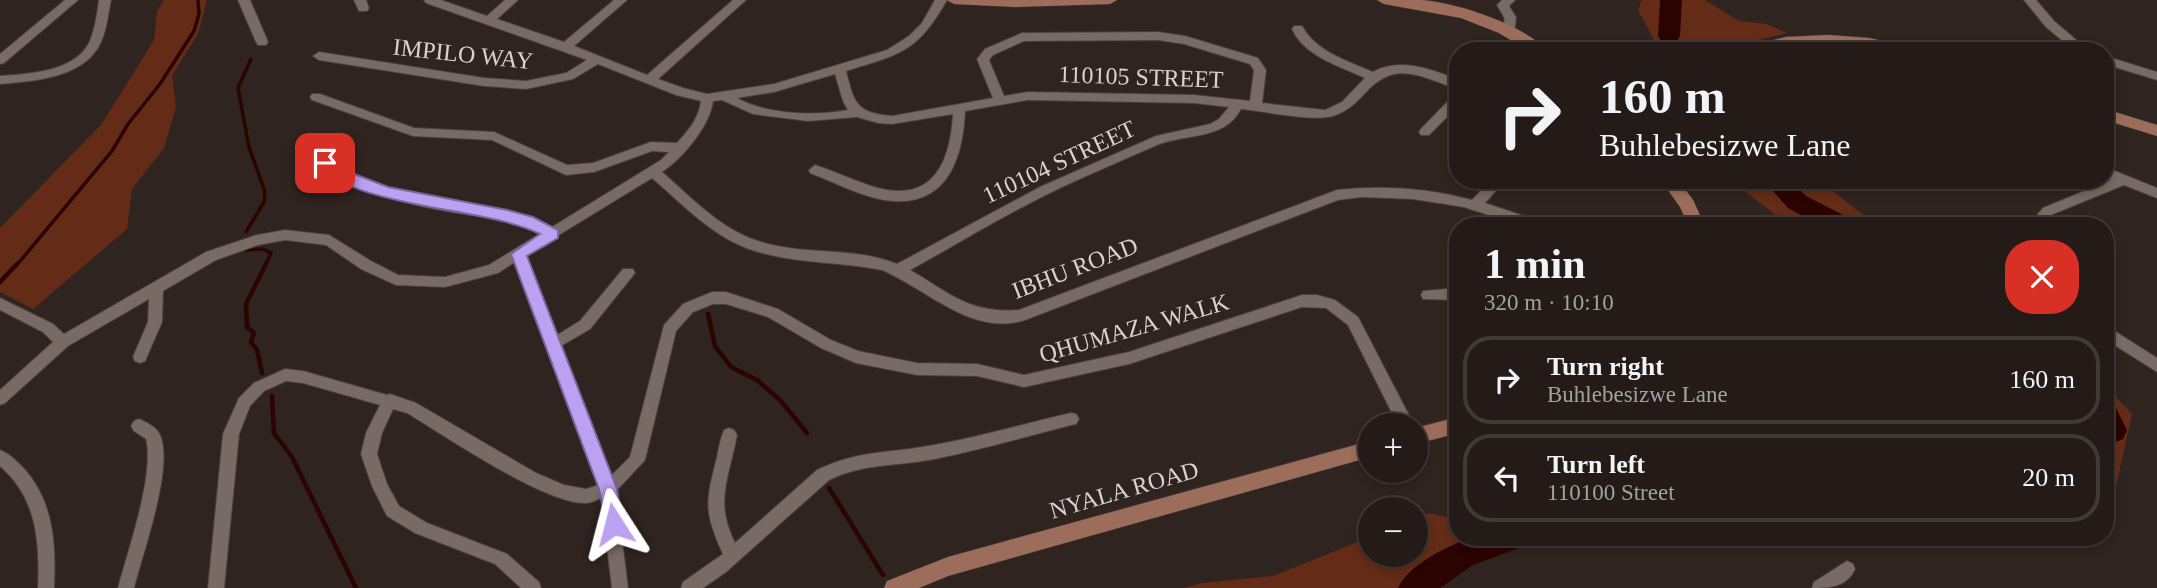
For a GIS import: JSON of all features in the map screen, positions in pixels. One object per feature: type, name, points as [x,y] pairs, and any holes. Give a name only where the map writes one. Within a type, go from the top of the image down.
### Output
[{"type":"street","points":[[0,60],[72,0]]},
{"type":"street","points":[[0,80],[54,71],[87,56],[94,44],[105,0]]},
{"type":"street","points":[[244,0],[262,42]]},
{"type":"street","points":[[430,0],[707,98],[774,88],[902,47],[927,25],[941,0]]},
{"type":"street","points":[[488,21],[512,0]]},
{"type":"street","points":[[566,47],[621,0]]},
{"type":"street","points":[[650,79],[740,0]]},
{"type":"street","points":[[954,0],[1006,3],[1110,0]]},
{"type":"street","points":[[1384,0],[1454,11],[1510,32],[1527,42]]},
{"type":"street","points":[[1509,0],[1503,5],[1510,17],[1510,32]]},
{"type":"street","points":[[2030,0],[2050,24],[2072,42]]},
{"type":"street","points":[[1298,29],[1300,36],[1309,45],[1373,77],[1389,70],[1408,69],[1449,82]]},
{"type":"street","points":[[999,99],[983,59],[989,52],[1016,38],[1158,36],[1185,40],[1254,61],[1260,70],[1256,106]]},
{"type":"street","points":[[1781,42],[1828,39],[1848,42]]},
{"type":"street","name":"IMPILO WAY","points":[[319,56],[484,82],[526,85],[569,76],[597,59]]},
{"type":"street","points":[[2114,63],[2157,76]]},
{"type":"street","points":[[839,68],[848,102],[856,113]]},
{"type":"street","name":"110105 STREET","points":[[726,97],[745,108],[767,113],[856,113],[870,119],[892,120],[959,111],[999,99],[1037,96],[1194,99],[1316,113],[1339,111],[1373,77]]},
{"type":"street","points":[[316,97],[412,132],[494,136],[566,170],[594,167],[651,146],[682,148]]},
{"type":"street","points":[[0,399],[63,342],[232,247],[285,235],[329,240],[380,274],[396,280],[426,283],[477,275],[519,254],[654,172],[682,148],[700,120],[707,98]]},
{"type":"street","name":"110104 STREET","points":[[898,270],[1027,198],[1077,175],[1167,137],[1218,128],[1232,116],[1237,104]]},
{"type":"street","points":[[1425,132],[1449,107]]},
{"type":"street","points":[[815,170],[893,197],[925,191],[942,179],[950,165],[957,138],[959,111]]},
{"type":"street","points":[[2114,117],[2157,131]]},
{"type":"street","points":[[325,163],[344,175],[385,192],[527,221],[553,234]]},
{"type":"street","name":"IBHU ROAD","points":[[654,172],[707,217],[740,240],[781,250],[864,261],[898,270],[967,313],[1003,319],[1020,316],[1336,195],[1408,194],[1475,205],[1510,217]]},
{"type":"street","points":[[2114,178],[2157,193]]},
{"type":"street","points":[[2114,184],[2120,181]]},
{"type":"street","points":[[1475,205],[1490,189]]},
{"type":"street","points":[[1676,189],[1693,217]]},
{"type":"street","points":[[2043,217],[2048,211],[2101,189]]},
{"type":"street","points":[[519,254],[608,489],[620,588]]},
{"type":"street","points":[[553,344],[584,325],[628,273]]},
{"type":"street","points":[[140,357],[155,322],[156,288]]},
{"type":"street","points":[[1428,295],[1449,294]]},
{"type":"street","name":"QHUMAZA WALK","points":[[608,489],[637,460],[669,328],[688,308],[712,298],[726,298],[773,313],[835,349],[856,357],[917,369],[977,370],[1024,381],[1129,358],[1302,301],[1317,300],[1342,309],[1353,321],[1400,413]]},
{"type":"street","points":[[0,304],[48,328],[63,342]]},
{"type":"street","points":[[2114,337],[2157,366]]},
{"type":"street","points":[[216,588],[231,434],[244,402],[272,378],[285,375],[303,377],[411,408],[514,469],[563,492],[586,496],[608,489]]},
{"type":"street","points":[[390,400],[374,433],[369,454],[380,486],[393,510],[421,528],[501,559],[533,588]]},
{"type":"street","points":[[689,588],[732,555],[823,475],[842,465],[860,458],[908,457],[949,449],[1071,419]]},
{"type":"street","points":[[126,588],[156,462],[153,435],[139,426]]},
{"type":"street","points":[[1428,433],[1449,427]]},
{"type":"street","points":[[729,435],[713,502],[717,523],[732,555]]},
{"type":"street","name":"NYALA ROAD","points":[[894,588],[948,567],[1358,452]]},
{"type":"street","points":[[0,457],[26,481],[46,524],[49,550],[46,588]]},
{"type":"street","points":[[1820,588],[1847,569]]},
{"type":"shaded area","points":[[164,0],[207,0],[198,34],[172,75],[176,107],[164,148],[132,189],[127,229],[33,309],[0,292],[0,228],[101,125],[154,40],[157,11]]},
{"type":"shaded area","points":[[1642,0],[1705,0],[1739,21],[1767,24],[1787,33],[1750,42],[1655,42],[1638,10]]},
{"type":"shaded area","points":[[1742,189],[1830,189],[1866,217],[1778,217]]},
{"type":"shaded area","points":[[2114,395],[2132,414],[2114,492]]},
{"type":"shaded area","points":[[1429,513],[1449,518],[1449,546],[1521,546],[1464,565],[1438,588],[1184,588],[1202,583],[1273,576],[1358,542],[1358,567],[1428,567]]},
{"type":"waterway","points":[[16,266],[112,151],[128,124],[160,84],[194,31],[199,14],[198,0]]},
{"type":"waterway","points":[[1669,36],[1671,0]]},
{"type":"waterway","points":[[246,232],[264,202],[265,192],[249,147],[238,88],[251,59]]},
{"type":"waterway","points":[[1784,189],[1797,202],[1825,217]]},
{"type":"waterway","points":[[246,250],[263,249],[271,253],[265,266]]},
{"type":"waterway","points":[[0,282],[17,264]]},
{"type":"waterway","points":[[262,373],[257,350],[251,342],[254,333],[247,327],[246,304],[265,266]]},
{"type":"waterway","points":[[708,314],[715,346],[731,367],[757,380],[781,401],[807,433]]},
{"type":"waterway","points":[[272,396],[274,433],[292,457],[356,588]]},
{"type":"waterway","points":[[829,488],[883,575]]},
{"type":"waterway","points":[[1414,588],[1462,555],[1486,546]]},
{"type":"route","points":[[325,163],[361,184],[385,192],[527,221],[553,234],[519,254],[608,489],[614,524]]}]
